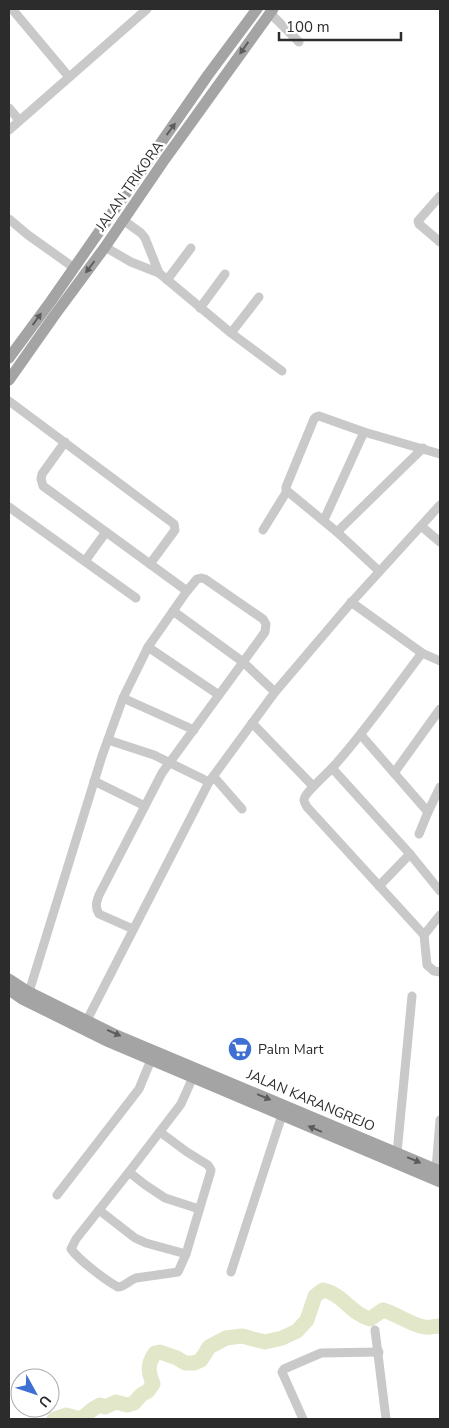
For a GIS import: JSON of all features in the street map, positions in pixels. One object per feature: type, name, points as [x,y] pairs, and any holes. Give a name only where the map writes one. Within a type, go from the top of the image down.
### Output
[{"type":"main road","name":"JALAN TRIKORA","points":[[9,358],[255,10]]},
{"type":"main road","name":"JALAN TRIKORA","points":[[9,380],[271,11]]},
{"type":"main road","points":[[139,175],[144,181],[151,180]]},
{"type":"main road","points":[[121,199],[129,200],[134,205]]},
{"type":"main road","name":"JALAN KARANGREJO","points":[[9,979],[29,992],[87,1020],[193,1077],[282,1115],[397,1153],[438,1170]]},
{"type":"main road","name":"JALAN KARANGREJO","points":[[9,990],[22,999],[109,1042],[153,1055],[343,1135],[440,1182]]},
{"type":"street","points":[[12,9],[69,77]]},
{"type":"street","points":[[9,130],[147,9]]},
{"type":"street","points":[[271,11],[298,42]]},
{"type":"street","points":[[9,108],[19,120]]},
{"type":"street","points":[[440,196],[418,221],[440,242]]},
{"type":"street","points":[[9,219],[73,268]]},
{"type":"street","points":[[124,220],[145,238],[159,273]]},
{"type":"street","points":[[105,247],[131,262],[159,273],[231,333],[282,371]]},
{"type":"street","points":[[168,280],[191,248]]},
{"type":"street","points":[[200,308],[225,274]]},
{"type":"street","points":[[231,333],[260,297]]},
{"type":"street","points":[[9,401],[174,524],[175,530],[150,564]]},
{"type":"street","points":[[378,571],[338,532],[288,491],[286,487],[316,417],[319,416],[364,432],[440,454]]},
{"type":"street","points":[[324,520],[364,432]]},
{"type":"street","points":[[64,442],[42,474],[42,483],[187,591]]},
{"type":"street","points":[[338,532],[423,448]]},
{"type":"street","points":[[263,530],[288,491]]},
{"type":"street","points":[[87,1020],[212,780],[275,692],[378,571],[440,505]]},
{"type":"street","points":[[9,507],[136,598]]},
{"type":"street","points":[[421,526],[440,542]]},
{"type":"street","points":[[85,562],[106,532]]},
{"type":"street","points":[[29,992],[94,781],[131,678],[148,647],[187,591],[198,579],[206,579],[263,618],[266,624],[265,632],[162,773],[96,904],[96,910],[99,914],[133,929]]},
{"type":"street","points":[[351,602],[422,653],[440,661]]},
{"type":"street","points":[[173,610],[243,662],[275,692]]},
{"type":"street","points":[[148,647],[219,695]]},
{"type":"street","points":[[422,653],[361,735],[313,786],[304,798],[304,801],[307,807],[424,935],[427,965],[429,968],[440,972]]},
{"type":"street","points":[[123,698],[194,730]]},
{"type":"street","points":[[394,773],[440,709]]},
{"type":"street","points":[[252,724],[313,786]]},
{"type":"street","points":[[361,735],[428,812]]},
{"type":"street","points":[[108,740],[154,755],[212,780],[242,809]]},
{"type":"street","points":[[332,768],[410,854],[440,891]]},
{"type":"street","points":[[94,781],[145,806]]},
{"type":"street","points":[[419,834],[440,788]]},
{"type":"street","points":[[379,886],[410,854]]},
{"type":"street","points":[[424,935],[440,915]]},
{"type":"street","points":[[397,1153],[412,996]]},
{"type":"street","points":[[56,1195],[139,1089],[153,1055]]},
{"type":"street","points":[[160,1132],[210,1167],[210,1174],[181,1266],[175,1273],[136,1278],[118,1287],[94,1270],[71,1249],[76,1240],[99,1210],[129,1172],[160,1132],[182,1104],[193,1077]]},
{"type":"street","points":[[231,1272],[282,1115]]},
{"type":"street","points":[[438,1170],[440,1120]]},
{"type":"street","points":[[129,1172],[165,1198],[199,1209]]},
{"type":"street","points":[[99,1210],[135,1238],[186,1254]]},
{"type":"street","points":[[375,1330],[386,1419]]},
{"type":"street","points":[[303,1419],[282,1372],[284,1369],[321,1353],[378,1352]]},
{"type":"waterway","points":[[54,1419],[66,1415],[81,1419],[100,1405],[105,1407],[116,1402],[127,1405],[134,1403],[153,1384],[149,1368],[155,1353],[160,1352],[185,1363],[194,1363],[201,1360],[209,1347],[226,1338],[242,1336],[265,1342],[282,1338],[297,1331],[307,1320],[315,1296],[323,1290],[330,1292],[357,1313],[370,1319],[383,1310],[419,1326],[440,1326]]},
{"type":"place","name":"Palm Mart","points":[[240,1049]]}]
